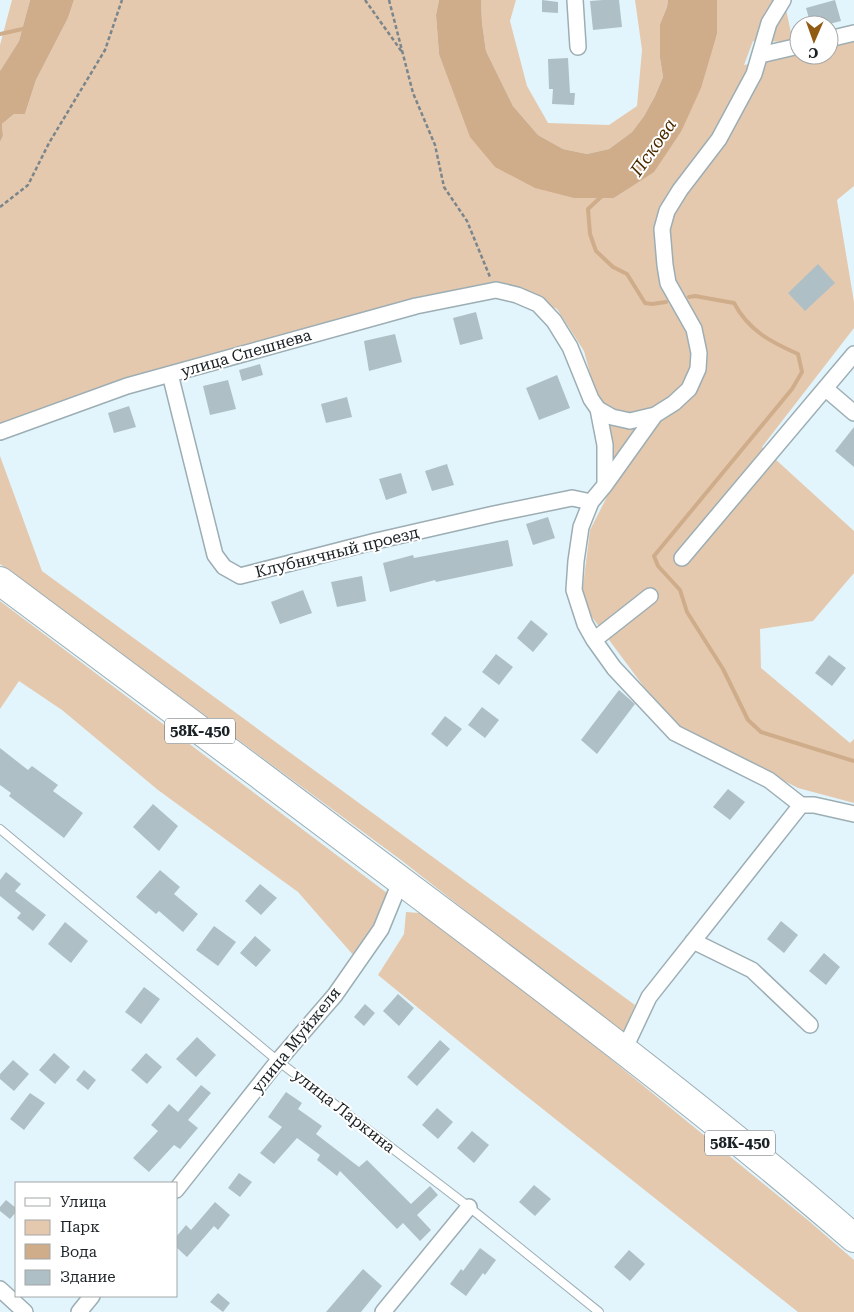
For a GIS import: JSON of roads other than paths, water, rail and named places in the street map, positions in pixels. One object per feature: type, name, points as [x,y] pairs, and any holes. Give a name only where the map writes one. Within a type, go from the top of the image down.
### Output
[{"type":"highway","name":"58К-450","points":[[0,581],[401,880],[624,1050],[803,1194],[854,1238]]},
{"type":"street","points":[[575,0],[578,46]]},
{"type":"street","points":[[598,409],[612,417],[630,421],[655,415],[674,403],[689,389],[698,369],[699,353],[694,329],[668,283],[662,229],[667,211],[680,190],[719,139],[754,74],[769,22],[784,0]]},
{"type":"street","points":[[839,37],[854,33]]},
{"type":"street","points":[[760,55],[789,48]]},
{"type":"street","name":"улица Спешнева","points":[[0,432],[127,386],[416,306],[496,290],[517,295],[538,304],[554,321],[570,346],[591,399],[598,409]]},
{"type":"street","points":[[682,558],[826,390],[854,354]]},
{"type":"street","name":"Клубничный проезд","points":[[170,374],[215,555],[224,567],[240,576],[376,542],[572,498],[590,502]]},
{"type":"street","points":[[826,390],[854,413]]},
{"type":"street","points":[[598,409],[605,444],[605,485]]},
{"type":"street","points":[[655,415],[605,485],[590,502],[581,527],[576,561],[574,590],[582,617],[594,640],[614,668],[675,733],[768,780],[801,805],[814,805],[854,814]]},
{"type":"street","points":[[594,640],[650,596]]},
{"type":"street","points":[[624,1050],[649,997],[801,805]]},
{"type":"street","name":"улица Муйжеля","points":[[178,1187],[278,1060],[335,995],[381,929],[401,880]]},
{"type":"street","points":[[693,941],[752,970],[810,1025]]},
{"type":"street","points":[[383,1312],[469,1207]]},
{"type":"street","points":[[0,1289],[25,1312]]},
{"type":"street","points":[[79,1312],[91,1297]]},
{"type":"lane","name":"улица Ларкина","points":[[0,829],[278,1060],[469,1207],[588,1309],[599,1312]]},
{"type":"water","points":[[30,0],[74,0],[68,18],[36,80],[25,114],[14,114],[2,124],[3,136],[0,142],[0,71],[19,41]]},
{"type":"water","name":"Пскова","points":[[439,0],[481,0],[486,51],[513,106],[538,135],[563,149],[587,154],[609,149],[632,132],[655,96],[663,77],[660,58],[660,24],[668,0],[717,0],[717,34],[701,88],[681,132],[654,172],[614,198],[574,198],[535,188],[495,167],[470,137],[439,54],[436,15]]},
{"type":"waterway","points":[[0,34],[27,28]]},
{"type":"waterway","points":[[603,195],[588,209],[590,234],[596,251],[613,267],[627,274],[645,303],[666,302]]},
{"type":"waterway","points":[[689,297],[695,296],[734,303],[740,313],[761,334],[798,354],[802,372],[792,389],[654,556],[658,566],[680,590],[687,612],[723,669],[748,720],[761,732],[854,761]]}]
